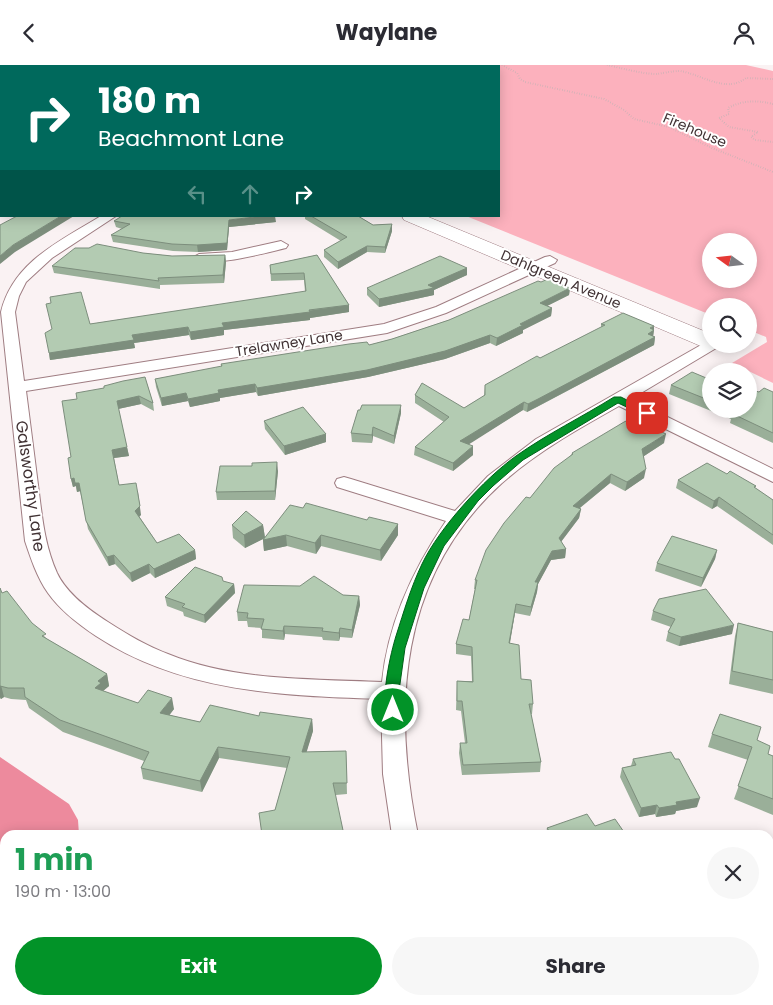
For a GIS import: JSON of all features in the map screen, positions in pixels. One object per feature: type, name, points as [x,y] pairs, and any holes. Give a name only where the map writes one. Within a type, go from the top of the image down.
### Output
[{"type":"street","name":"Galsworthy Lane","points":[[109,217],[82,241],[51,252],[31,269],[17,286],[8,304],[36,541],[44,565],[57,589],[78,611],[125,645],[153,658],[192,671],[257,684],[392,691]]},
{"type":"street","name":"Dahlgreen Avenue","points":[[413,217],[702,323]]},
{"type":"street","name":"Dahlgreen Avenue","points":[[444,217],[702,338]]},
{"type":"street","points":[[184,258],[232,256],[281,245]]},
{"type":"street","name":"Trelawney Lane","points":[[17,387],[387,327],[441,310],[542,264]]},
{"type":"street","points":[[404,830],[399,808],[395,769],[392,691],[399,648],[418,588],[429,562],[458,518],[489,483],[520,458],[702,349]]},
{"type":"street","points":[[618,399],[724,450],[773,477]]},
{"type":"street","points":[[344,483],[458,518]]},
{"type":"path","name":"Firehouse","points":[[502,65],[517,73],[520,79],[525,82],[604,99],[624,110],[634,119],[669,127],[712,148],[773,172]]},
{"type":"path","points":[[607,65],[655,74],[677,71],[689,73],[719,84],[740,82],[746,78],[773,79]]},
{"type":"path","points":[[773,104],[762,100],[740,102],[728,108],[729,114],[719,118],[729,127],[758,132],[751,137],[755,140],[773,142]]},
{"type":"shaded area","points":[[500,65],[746,65],[773,71],[773,383],[757,375],[757,363],[732,363],[749,353],[757,353],[757,348],[767,342],[766,337],[757,333],[757,298],[702,298],[702,311],[468,217],[500,217]]},
{"type":"shaded area","points":[[0,757],[69,804],[78,820],[79,830],[0,830]]},
{"type":"building","points":[[15,217],[59,217],[13,245],[0,256],[0,225]]},
{"type":"building","points":[[120,217],[254,217],[229,220],[227,243],[197,245],[172,244],[111,235],[130,224],[114,221]]},
{"type":"building","points":[[313,217],[360,217],[373,225],[392,224],[385,247],[367,246],[338,262],[324,250],[347,237]]},
{"type":"building","points":[[97,244],[143,253],[172,256],[225,255],[223,275],[158,278],[159,281],[52,266],[75,248],[89,248]]},
{"type":"building","points":[[317,255],[349,305],[222,323],[224,327],[190,332],[188,327],[132,335],[134,340],[49,353],[45,333],[52,329],[46,304],[51,303],[50,297],[81,292],[90,324],[306,291],[304,273],[271,274],[270,265]]},
{"type":"building","points":[[440,256],[467,268],[428,285],[434,288],[379,299],[367,288]]},
{"type":"building","points":[[548,279],[570,288],[540,303],[552,308],[497,338],[490,335],[445,351],[367,370],[257,388],[255,384],[218,390],[219,393],[188,399],[186,393],[161,398],[155,379],[222,366],[221,364],[349,344],[367,342],[369,345],[449,320],[538,281],[541,282]]},
{"type":"building","points":[[623,313],[654,326],[650,328],[654,330],[648,334],[655,337],[528,404],[524,402],[460,441],[473,446],[453,463],[415,447],[449,417],[415,395],[422,383],[464,408],[485,395],[485,385],[537,356],[540,358],[605,325],[601,324]]},
{"type":"building","points":[[692,372],[702,376],[702,397],[671,385]]},
{"type":"building","points":[[145,377],[153,403],[139,396],[117,401],[127,447],[112,450],[119,485],[136,483],[140,506],[135,511],[157,543],[179,534],[195,550],[154,569],[149,564],[130,573],[114,555],[107,557],[86,521],[79,483],[75,483],[74,478],[71,479],[68,458],[71,457],[62,401],[77,399],[76,393]]},
{"type":"building","points":[[764,388],[773,392],[773,433],[741,418],[757,418],[757,391]]},
{"type":"building","points":[[362,405],[401,405],[394,436],[373,427],[372,435],[351,433],[358,410],[360,410]]},
{"type":"building","points":[[303,407],[326,434],[284,446],[264,421]]},
{"type":"building","points":[[633,418],[666,434],[642,449],[646,469],[627,482],[611,474],[573,506],[581,509],[559,538],[566,549],[552,551],[535,582],[538,582],[531,607],[516,604],[509,643],[519,645],[521,679],[531,680],[533,704],[529,704],[541,762],[463,765],[460,743],[467,743],[462,701],[457,701],[457,681],[473,682],[472,647],[456,644],[463,619],[469,620],[477,580],[475,580],[486,550],[504,523],[526,497],[530,498],[554,468],[572,453]]},
{"type":"building","points":[[277,462],[275,491],[216,492],[220,466],[252,466],[252,463]]},
{"type":"building","points":[[707,463],[727,474],[730,471],[756,486],[754,487],[773,500],[773,535],[719,497],[714,501],[678,480]]},
{"type":"building","points":[[306,503],[367,520],[369,517],[398,524],[380,550],[321,535],[315,543],[286,535],[263,540],[290,505],[303,508]]},
{"type":"building","points":[[246,511],[263,525],[244,535],[232,525]]},
{"type":"building","points":[[672,536],[717,550],[703,578],[657,563]]},
{"type":"building","points":[[195,567],[222,577],[223,581],[234,584],[204,615],[182,607],[185,604],[165,597]]},
{"type":"building","points":[[314,576],[343,595],[359,596],[352,630],[340,628],[339,633],[322,631],[323,628],[284,626],[283,631],[261,629],[264,619],[247,618],[248,613],[237,612],[244,585],[300,586]]},
{"type":"building","points":[[0,588],[2,593],[7,591],[32,623],[46,634],[42,636],[107,674],[98,681],[101,683],[95,688],[138,703],[148,690],[172,698],[160,713],[200,722],[210,705],[259,716],[260,712],[312,719],[302,752],[346,751],[347,783],[333,783],[343,830],[261,830],[259,813],[275,810],[290,757],[218,747],[200,781],[141,768],[149,752],[60,720],[25,697],[24,688],[0,686]]},
{"type":"building","points":[[706,589],[734,625],[681,637],[668,632],[675,619],[653,611],[659,599]]},
{"type":"building","points":[[738,623],[773,632],[773,680],[732,671]]},
{"type":"building","points":[[720,714],[761,727],[757,740],[770,746],[768,754],[773,756],[773,799],[738,786],[752,747],[712,734]]},
{"type":"building","points":[[671,752],[675,759],[679,759],[700,798],[676,802],[677,805],[659,808],[657,805],[641,808],[622,768],[636,765],[633,759]]},
{"type":"building","points":[[587,814],[595,826],[615,819],[623,830],[548,830],[547,828]]},
{"type":"route","points":[[393,710],[392,691],[399,648],[408,613],[429,562],[458,518],[474,499],[489,483],[520,458],[542,443],[618,399],[647,413]]}]
